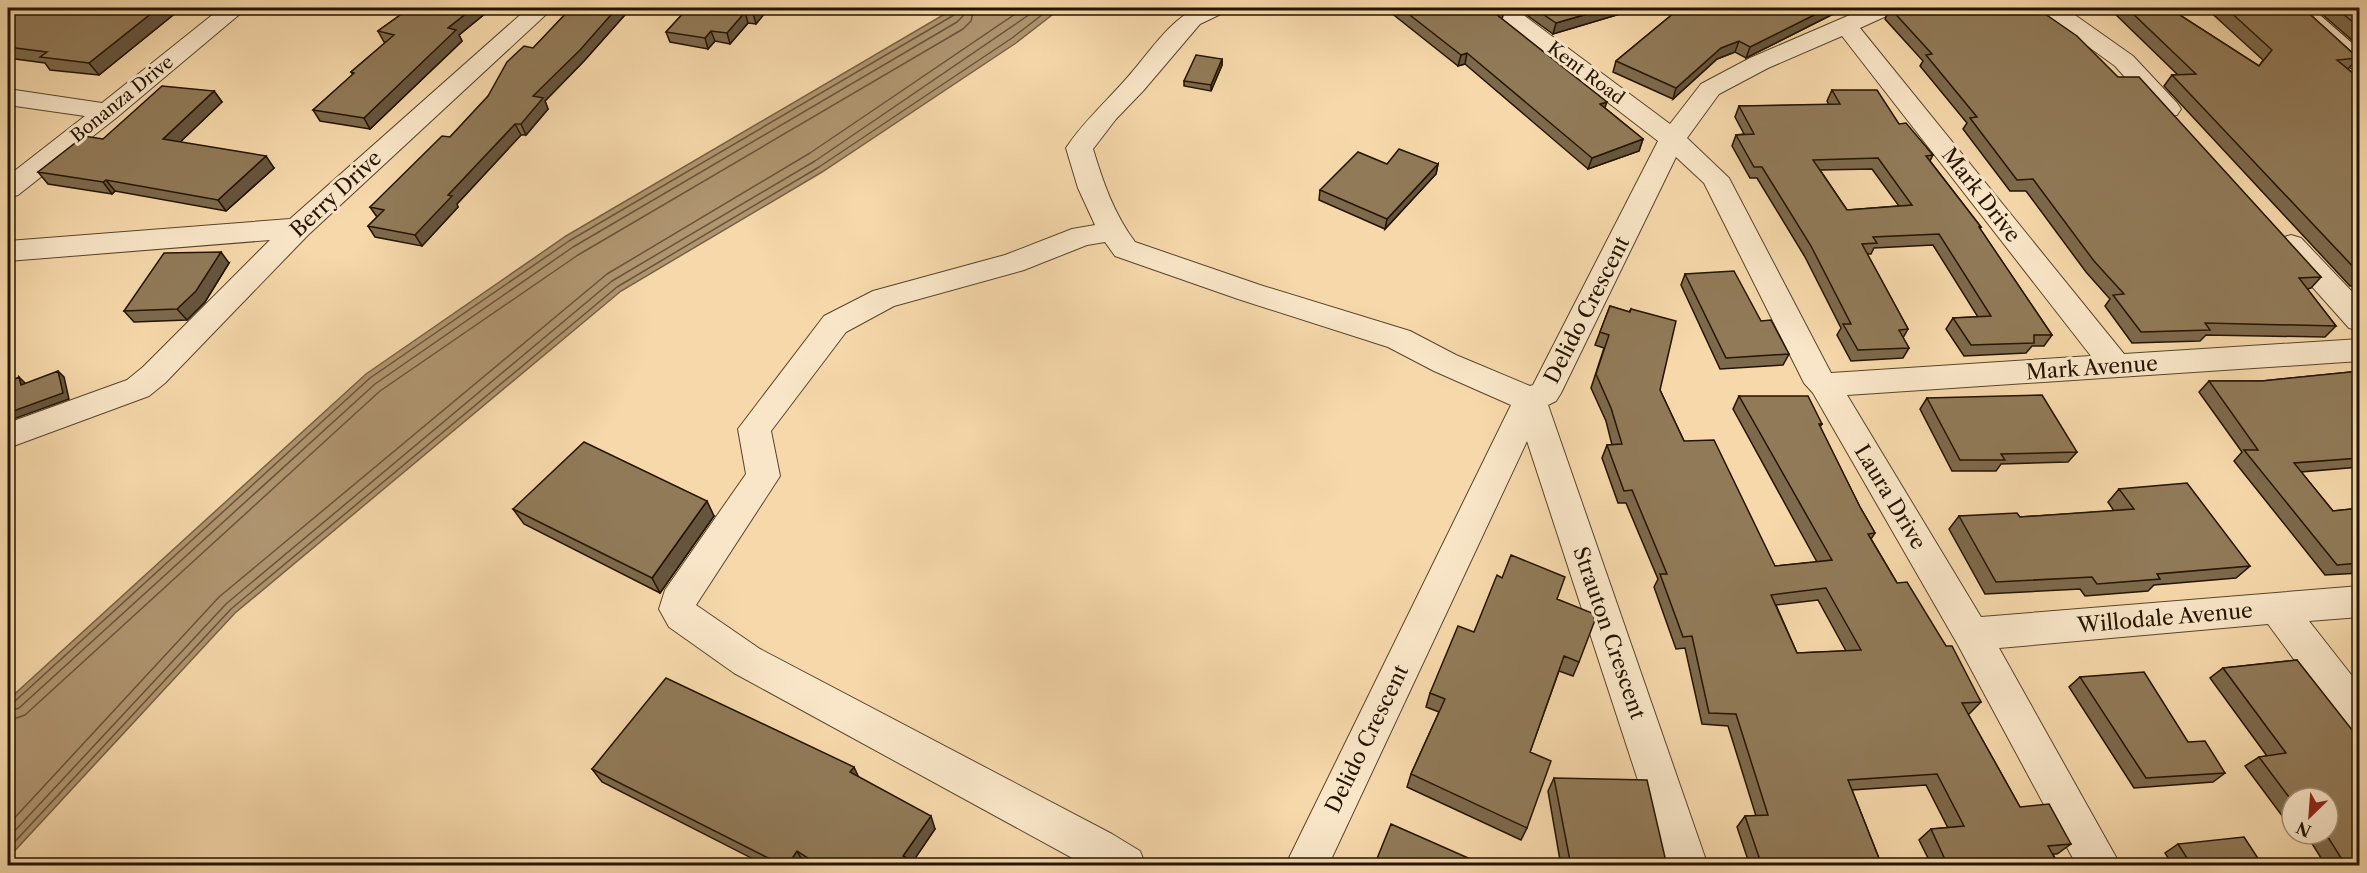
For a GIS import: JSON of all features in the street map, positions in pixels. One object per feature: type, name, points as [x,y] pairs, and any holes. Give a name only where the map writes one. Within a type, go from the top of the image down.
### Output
[{"type":"street","name":"Bonanza Drive","points":[[8,189],[235,8]]},
{"type":"street","name":"Berry Drive","points":[[8,436],[138,388],[154,375],[298,228],[541,8]]},
{"type":"street","points":[[1215,8],[1192,19],[1134,86],[1107,113],[1079,148],[1092,192],[1112,232],[1125,249],[1249,292],[1399,339],[1445,363],[1530,400]]},
{"type":"street","name":"Kent Road","points":[[1500,8],[1672,139]]},
{"type":"street","name":"Delido Crescent","points":[[1306,866],[1530,400],[1545,393],[1672,139],[1710,89],[1759,63],[1885,8]]},
{"type":"street","points":[[2049,8],[2124,61],[2187,130]]},
{"type":"street","points":[[2298,8],[2360,63]]},
{"type":"street","name":"Mark Drive","points":[[1845,24],[2116,366]]},
{"type":"street","points":[[8,97],[107,112]]},
{"type":"street","name":"Laura Drive","points":[[1672,139],[1715,178],[1820,383],[1824,385],[1971,634],[2100,866]]},
{"type":"street","points":[[2273,225],[2360,320]]},
{"type":"street","points":[[8,252],[298,228]]},
{"type":"street","points":[[1112,232],[1082,236],[1014,263],[884,298],[835,324],[754,429],[763,476],[678,601],[677,609],[682,616],[747,661],[1086,842],[1125,866]]},
{"type":"street","name":"Mark Avenue","points":[[1824,385],[2360,350]]},
{"type":"street","name":"Strauton Crescent","points":[[1530,400],[1688,866]]},
{"type":"street","name":"Willodale Avenue","points":[[1971,634],[2360,601]]},
{"type":"street","points":[[2278,609],[2360,717]]},
{"type":"water","points":[[955,8],[1061,8],[1016,43],[822,172],[621,291],[235,613],[8,858],[8,700],[366,374],[566,236]]},
{"type":"building","points":[[8,8],[85,10],[88,8],[158,8],[89,63],[40,57],[47,52],[8,47]]},
{"type":"building","points":[[410,8],[473,8],[448,28],[456,30],[364,118],[313,110],[354,73],[351,72],[394,35],[378,31]]},
{"type":"building","points":[[571,8],[617,8],[580,50],[533,96],[543,98],[521,124],[515,124],[448,195],[452,196],[415,235],[368,226],[384,210],[370,207],[442,136],[450,137],[488,96],[507,62],[524,46],[533,48]]},
{"type":"building","points":[[688,8],[758,8],[753,13],[745,12],[727,33],[711,31],[705,38],[666,32]]},
{"type":"building","points":[[1401,8],[1498,8],[1504,12],[1498,10],[1496,14],[1607,102],[1600,104],[1643,139],[1592,158],[1467,53],[1461,55]]},
{"type":"building","points":[[1534,8],[1608,8],[1556,23]]},
{"type":"building","points":[[1680,8],[1828,8],[1750,47],[1739,41],[1721,48],[1676,88],[1616,61]]},
{"type":"building","points":[[1890,8],[2046,8],[2038,9],[2077,36],[2118,77],[2139,77],[2321,277],[2299,278],[2336,326],[2205,323],[2210,330],[2141,332],[2113,295],[2124,294],[2094,261],[2033,179],[2017,180],[1970,118],[1977,117],[1926,55],[1932,54]]},
{"type":"building","points":[[2127,8],[2169,8],[2259,66],[2272,50],[2226,8],[2303,8],[2358,58],[2337,60],[2360,79],[2360,274],[2172,75],[2196,74]]},
{"type":"building","points":[[2336,8],[2360,8],[2360,28]]},
{"type":"building","points":[[1196,55],[1222,59],[1211,85],[1184,81]]},
{"type":"building","points":[[162,86],[214,91],[163,139],[266,156],[218,200],[106,180],[103,182],[38,172],[84,136],[103,139]]},
{"type":"building","points":[[1832,90],[1877,90],[1899,124],[1906,123],[1933,155],[1926,156],[1981,227],[1979,227],[2052,335],[2034,335],[2034,343],[1971,345],[1953,318],[1991,316],[1939,234],[1873,237],[1877,243],[1862,244],[1908,329],[1899,330],[1909,348],[1858,350],[1843,324],[1851,324],[1811,246],[1762,167],[1754,167],[1736,135],[1754,134],[1739,106],[1840,104]],"holes":[[[1878,158],[1912,205],[1847,210],[1813,160]]]},
{"type":"building","points":[[1399,149],[1438,164],[1387,219],[1320,190],[1358,152],[1387,164]]},
{"type":"building","points":[[221,252],[196,291],[177,309],[124,311],[164,253]]},
{"type":"building","points":[[1734,271],[1761,321],[1771,320],[1789,354],[1726,358],[1685,274]]},
{"type":"building","points":[[1610,306],[1676,321],[1660,390],[1684,441],[1714,440],[1775,566],[1832,560],[1739,396],[1808,396],[1822,424],[1819,424],[1875,533],[1868,534],[1897,583],[1907,582],[1946,646],[1952,646],[1981,702],[1962,703],[2020,807],[2049,804],[2071,844],[2048,846],[2059,866],[1948,866],[1931,829],[1964,826],[1937,774],[1848,780],[1882,866],[1762,866],[1745,816],[1768,815],[1736,714],[1709,713],[1692,636],[1683,637],[1660,574],[1667,574],[1632,490],[1624,491],[1607,445],[1622,444],[1611,408],[1596,374],[1609,335],[1600,332]],"holes":[[[1826,588],[1861,650],[1797,653],[1771,595]]]},
{"type":"building","points":[[58,371],[63,393],[8,413],[8,382],[19,377],[21,385]]},
{"type":"building","points":[[2360,371],[2360,424],[2358,425],[2360,426],[2360,458],[2294,463],[2333,511],[2360,508],[2360,563],[2337,565],[2244,450],[2258,450],[2209,381],[2262,381]]},
{"type":"building","points":[[2042,395],[2077,452],[2001,454],[2005,460],[1960,460],[1927,398]]},
{"type":"building","points":[[584,442],[707,501],[652,578],[513,509]]},
{"type":"building","points":[[2187,483],[2250,566],[2157,574],[2160,579],[2097,584],[2092,577],[1996,582],[1959,516],[2017,513],[2020,517],[2134,509],[2119,489]]},
{"type":"building","points":[[1511,555],[1565,577],[1557,599],[1592,613],[1595,620],[1579,662],[1564,656],[1530,752],[1551,761],[1527,828],[1411,774],[1445,699],[1430,693],[1458,626],[1474,632],[1497,575],[1502,578]]},
{"type":"building","points":[[2297,660],[2360,740],[2360,866],[2346,866],[2334,846],[2340,846],[2340,786],[2281,786],[2259,757],[2286,753],[2223,668]]},
{"type":"building","points":[[2144,672],[2188,742],[2205,741],[2225,773],[2146,778],[2080,677]]},
{"type":"building","points":[[666,678],[854,767],[850,772],[931,816],[903,856],[922,866],[820,866],[797,851],[787,866],[784,866],[592,769]]},
{"type":"building","points":[[1554,778],[1647,780],[1667,866],[1571,866]]},
{"type":"building","points":[[1391,824],[1475,861],[1474,866],[1374,866]]},
{"type":"building","points":[[2244,837],[2263,866],[2192,866],[2178,844]]}]
